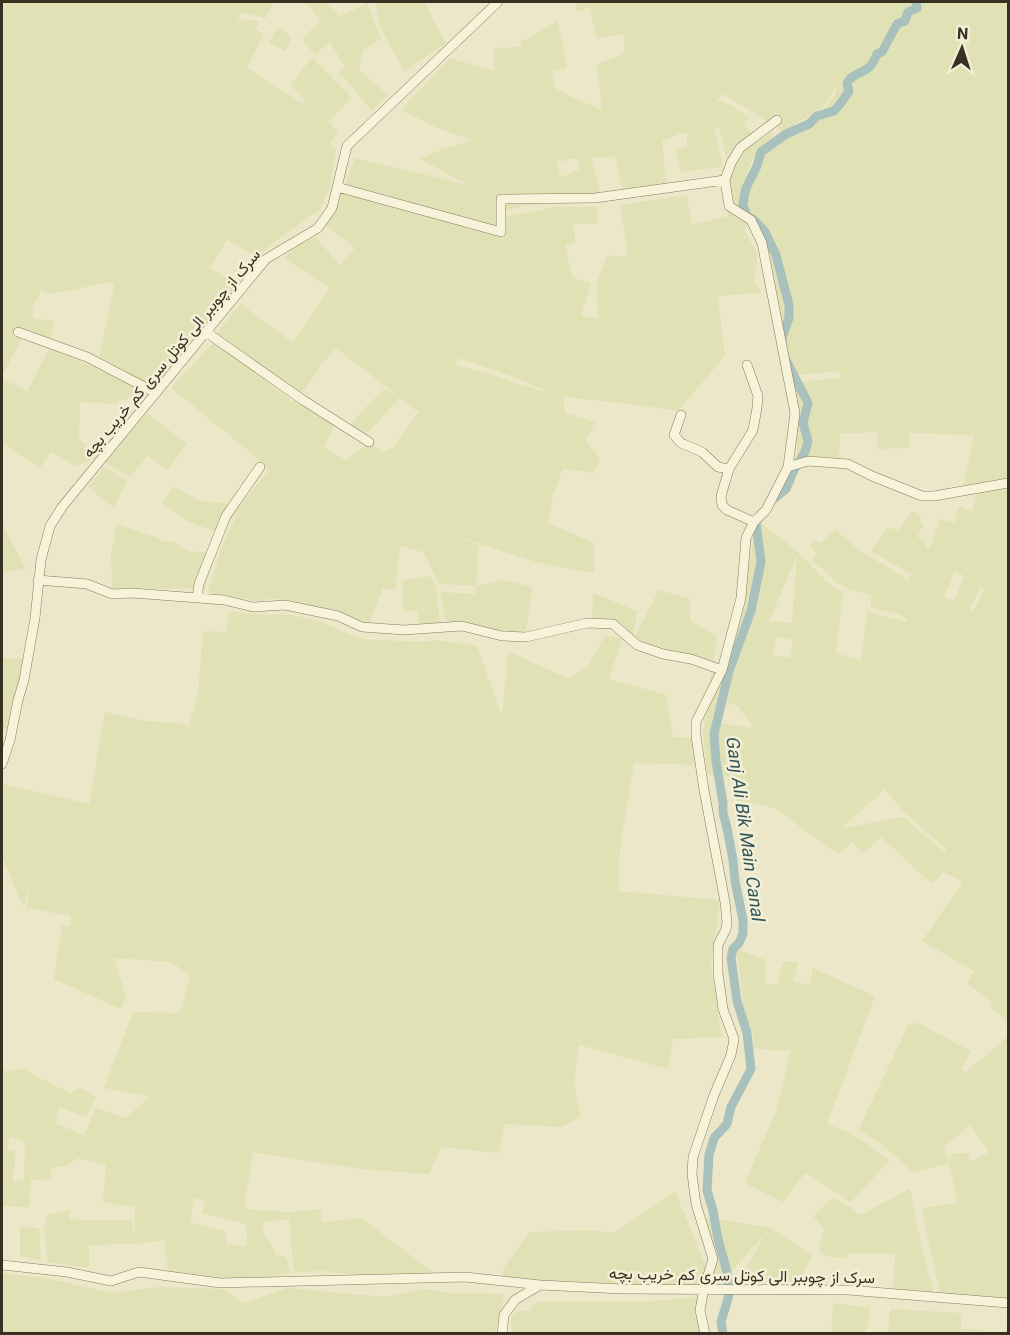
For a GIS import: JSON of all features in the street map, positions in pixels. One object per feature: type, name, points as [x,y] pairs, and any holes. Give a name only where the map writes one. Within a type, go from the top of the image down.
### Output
[{"type":"street","name":"سرک از چوببر الی کوتل سری کم خریب بچه","points":[[2,764],[4,750],[10,741],[24,680],[35,618],[41,560],[50,526],[62,507],[266,259],[318,228],[332,208],[347,146],[498,2]]},
{"type":"street","points":[[705,1334],[700,1310],[704,1288],[714,1259],[696,1204],[692,1173],[693,1157],[714,1095],[731,1055],[734,1039],[723,1009],[718,973],[718,945],[727,922],[704,790],[696,722],[722,670],[741,598],[746,538],[754,522],[766,510],[788,467],[795,413],[762,243],[751,220],[729,206],[725,180],[740,148],[777,120]]},
{"type":"street","points":[[337,187],[501,232],[501,199],[595,198],[725,180]]},
{"type":"street","points":[[18,332],[87,357],[156,393]]},
{"type":"street","points":[[206,332],[369,442]]},
{"type":"street","points":[[747,365],[758,396],[753,430],[729,469],[721,496],[722,505],[727,510],[754,522]]},
{"type":"street","points":[[681,415],[674,435],[681,443],[702,452],[718,467],[729,469]]},
{"type":"street","points":[[788,467],[808,461],[848,464],[922,496],[1008,483]]},
{"type":"street","points":[[197,598],[200,584],[226,516],[260,467]]},
{"type":"street","points":[[38,580],[87,584],[112,594],[134,593],[224,600],[253,607],[285,605],[338,616],[363,627],[404,630],[462,626],[502,636],[526,637],[586,623],[613,624],[637,645],[663,654],[691,659],[722,670]]},
{"type":"street","name":"سرک از چوببر الی کوتل سری کم خریب بچه","points":[[2,1264],[67,1272],[111,1281],[139,1272],[219,1282],[465,1277],[540,1286],[622,1289],[848,1290],[1008,1303]]},
{"type":"street","points":[[502,1334],[504,1315],[515,1300],[540,1286]]},
{"type":"green space","points":[[2,2],[273,2],[266,18],[240,12],[238,19],[259,21],[255,29],[264,34],[247,68],[303,104],[306,101],[291,85],[312,57],[352,97],[328,122],[339,133],[329,144],[336,150],[330,187],[320,210],[278,239],[257,257],[227,240],[210,268],[237,285],[207,326],[199,320],[183,353],[154,388],[99,356],[114,287],[111,282],[50,294],[41,290],[33,308],[33,318],[55,321],[48,347],[22,338],[2,376]]},
{"type":"green space","points":[[304,2],[326,2],[340,17],[367,3],[381,39],[362,51],[359,70],[388,95],[372,111],[338,73],[345,67],[330,42],[315,55],[302,39],[320,21]]},
{"type":"green space","points":[[375,2],[425,2],[446,43],[404,72],[380,26]]},
{"type":"green space","points":[[575,2],[1008,2],[1008,482],[963,487],[974,436],[969,435],[909,433],[909,448],[877,449],[878,432],[840,434],[839,459],[797,460],[795,382],[841,378],[840,371],[787,376],[774,298],[751,219],[743,229],[758,254],[754,281],[762,293],[718,296],[725,356],[678,411],[563,397],[565,413],[595,422],[586,441],[600,459],[593,474],[563,469],[551,499],[553,500],[548,523],[594,543],[594,573],[539,563],[449,534],[479,546],[476,586],[439,584],[423,552],[400,546],[395,591],[383,588],[368,627],[320,609],[273,598],[261,601],[208,593],[220,552],[239,509],[222,534],[189,522],[162,504],[174,486],[200,501],[241,505],[268,471],[250,452],[171,388],[214,342],[290,399],[315,411],[335,425],[324,447],[346,461],[369,442],[382,452],[395,447],[420,410],[415,410],[400,398],[365,435],[351,424],[384,389],[397,395],[336,348],[322,364],[298,400],[215,335],[241,304],[293,343],[330,288],[283,258],[301,244],[316,237],[340,266],[355,248],[325,225],[341,196],[355,158],[468,185],[420,159],[473,140],[440,129],[401,110],[450,58],[494,71],[494,48],[521,47],[521,42],[558,21],[567,68],[552,71],[555,88],[602,110],[597,64],[625,51],[623,34],[597,39],[589,7],[577,12]],"holes":[[[836,86],[836,94],[826,108],[781,134],[758,157],[750,174],[742,209],[748,216],[738,210],[742,186],[752,160],[775,134],[771,132],[758,141],[744,125],[750,118],[732,106],[717,100],[723,94],[783,131],[824,107]],[[719,128],[728,165],[725,190],[728,216],[692,225],[687,195],[620,205],[628,257],[607,255],[597,282],[598,319],[581,316],[591,284],[572,277],[565,244],[575,243],[574,224],[597,224],[597,206],[560,206],[505,217],[504,210],[554,200],[601,198],[592,158],[615,156],[624,198],[667,192],[662,141],[687,133],[687,147],[676,149],[680,172],[723,167],[714,129]],[[572,159],[580,159],[579,169],[560,178],[557,162]],[[458,358],[517,378],[550,393],[455,365]]]},
{"type":"green space","points":[[277,27],[292,37],[285,51],[269,43]]},
{"type":"green space","points":[[49,349],[147,391],[113,404],[80,402],[79,440],[101,455],[76,466],[51,452],[40,468],[2,443],[2,380],[27,391]]},
{"type":"green space","points":[[147,413],[187,444],[167,470],[148,456],[130,477],[105,463]]},
{"type":"green space","points":[[104,467],[127,481],[114,508],[88,487]]},
{"type":"green space","points":[[1008,487],[1008,1021],[990,1007],[992,1003],[967,983],[974,971],[922,941],[963,882],[943,872],[933,883],[930,882],[881,837],[863,854],[852,842],[838,854],[774,808],[737,800],[742,779],[707,775],[703,734],[712,667],[728,669],[734,649],[757,520],[798,552],[827,582],[843,592],[836,653],[861,660],[867,611],[905,622],[908,620],[899,614],[870,608],[872,595],[850,590],[835,581],[811,559],[816,555],[810,545],[815,540],[821,543],[835,529],[858,549],[908,580],[911,574],[871,551],[888,527],[899,531],[912,511],[921,515],[920,522],[924,525],[917,537],[926,541],[925,548],[930,548],[940,519],[954,523],[959,506],[972,511],[977,492]],"holes":[[[797,555],[792,623],[769,621]],[[955,571],[964,576],[954,601],[944,597]],[[980,587],[985,589],[973,612],[970,609]],[[777,637],[793,640],[789,658],[773,655]],[[722,702],[738,706],[754,728],[719,723]],[[885,789],[905,813],[946,849],[946,854],[903,817],[842,828]]]},
{"type":"green space","points":[[2,524],[26,569],[2,572]]},
{"type":"green space","points":[[117,524],[156,537],[164,542],[172,541],[189,551],[216,554],[203,592],[187,588],[112,589],[111,554]]},
{"type":"green space","points":[[430,576],[436,585],[440,625],[418,627],[418,610],[404,612],[402,581]]},
{"type":"green space","points":[[503,580],[532,587],[526,632],[506,633],[446,623],[440,592],[475,594],[476,586]]},
{"type":"green space","points":[[659,590],[690,599],[690,621],[717,636],[713,662],[643,646],[644,643],[635,636]]},
{"type":"green space","points":[[593,593],[637,611],[634,636],[592,620]]},
{"type":"green space","points":[[229,611],[293,615],[321,622],[361,639],[420,642],[437,640],[477,646],[502,717],[508,651],[569,679],[589,665],[605,635],[622,639],[609,679],[666,695],[673,737],[691,738],[695,765],[634,763],[620,848],[618,891],[720,900],[711,967],[722,1037],[673,1039],[668,1069],[579,1045],[574,1082],[580,1117],[562,1127],[505,1124],[499,1153],[441,1147],[429,1174],[360,1169],[253,1152],[244,1209],[289,1212],[321,1209],[321,1222],[362,1218],[440,1278],[392,1279],[322,1271],[294,1272],[289,1220],[264,1221],[262,1232],[276,1254],[286,1257],[291,1273],[264,1278],[219,1278],[168,1272],[164,1240],[135,1244],[89,1245],[89,1268],[48,1262],[44,1230],[47,1215],[69,1210],[70,1219],[132,1220],[135,1237],[135,1206],[103,1202],[106,1165],[77,1158],[69,1165],[50,1168],[52,1179],[31,1180],[29,1207],[2,1206],[2,1071],[27,1069],[30,1073],[70,1093],[80,1088],[96,1097],[86,1117],[59,1107],[55,1123],[84,1135],[96,1108],[126,1118],[150,1096],[104,1088],[133,1012],[180,1013],[190,975],[171,962],[114,958],[126,997],[121,1009],[54,979],[62,925],[70,926],[71,916],[26,908],[31,885],[23,907],[2,856],[2,784],[89,804],[105,712],[146,721],[186,724],[188,728],[198,694],[203,631],[226,632]],"holes":[[[9,1137],[25,1142],[24,1180],[13,1182],[16,1149],[8,1151]],[[194,1198],[205,1201],[202,1213],[246,1224],[247,1247],[227,1244],[225,1231],[190,1222]]]},
{"type":"green space","points":[[2,658],[26,659],[12,730],[2,728]]},
{"type":"green space","points":[[737,949],[765,960],[766,983],[777,985],[783,961],[798,963],[793,981],[810,985],[813,968],[875,996],[827,1124],[851,1133],[890,1160],[851,1202],[805,1173],[783,1202],[745,1183],[776,1111],[791,1050],[753,1048],[754,1031],[746,1031]]},
{"type":"green space","points":[[918,1023],[971,1051],[962,1068],[966,1072],[1008,1036],[1008,1301],[941,1298],[921,1208],[958,1203],[949,1163],[912,1173],[877,1141],[858,1130],[909,1024]],"holes":[[[971,1125],[989,1152],[971,1162],[968,1153],[952,1154],[949,1162],[944,1146]]]},
{"type":"green space","points":[[910,1188],[923,1253],[936,1299],[893,1295],[895,1254],[847,1254],[847,1258],[829,1257],[819,1251],[824,1230],[813,1216],[834,1197],[861,1215]]},
{"type":"green space","points":[[675,1191],[712,1285],[613,1285],[501,1278],[504,1268],[529,1232],[595,1230],[614,1233]]},
{"type":"green space","points":[[695,1217],[770,1228],[813,1255],[797,1285],[739,1279],[767,1232],[718,1286]]},
{"type":"green space","points":[[20,1227],[39,1228],[41,1260],[20,1256]]},
{"type":"green space","points":[[2,1273],[45,1278],[113,1293],[158,1287],[224,1289],[243,1304],[287,1288],[386,1297],[424,1289],[452,1293],[505,1294],[495,1333],[2,1334]]},
{"type":"green space","points":[[702,1297],[706,1334],[511,1334],[511,1317],[518,1311],[528,1311],[537,1302],[641,1302]]},
{"type":"green space","points":[[833,1303],[870,1308],[866,1333],[831,1333]]},
{"type":"green space","points":[[890,1309],[962,1313],[961,1329],[986,1330],[985,1333],[888,1333]]},
{"type":"waterway","name":"Ganj Ali Bik Main Canal","points":[[782,344],[789,318],[789,305],[776,255],[765,232],[747,216],[743,205],[746,188],[761,152],[786,134],[809,124],[817,116],[834,111],[849,91],[847,83],[851,78],[870,67],[877,54],[882,52],[897,24],[905,21],[908,12],[917,8],[916,2]]},
{"type":"waterway","name":"Ganj Ali Bik Main Canal","points":[[771,501],[786,489],[805,452],[808,441],[803,423],[808,403],[786,360]]},
{"type":"waterway","name":"Ganj Ali Bik Main Canal","points":[[723,1334],[721,1322],[729,1295],[727,1272],[707,1190],[709,1155],[714,1138],[727,1124],[731,1107],[751,1069],[747,1033],[737,1001],[731,958],[733,949],[743,934],[743,920],[723,813],[714,734],[729,671],[751,611],[761,562],[756,523],[759,516]]}]
